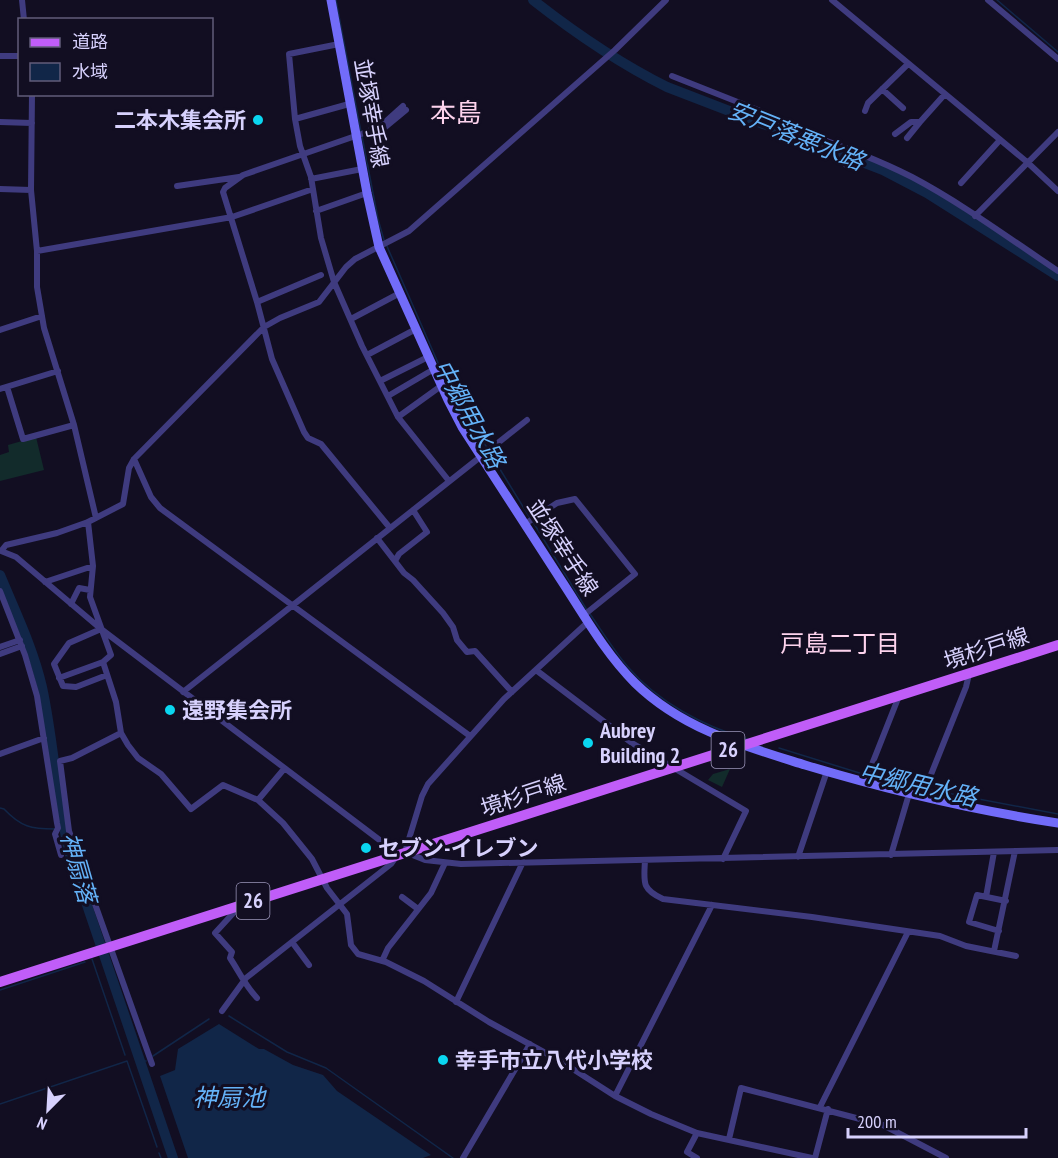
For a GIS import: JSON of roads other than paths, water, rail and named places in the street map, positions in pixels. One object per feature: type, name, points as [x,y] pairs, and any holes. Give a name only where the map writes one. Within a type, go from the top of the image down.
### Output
[{"type":"main road","name":"並塚幸手線","points":[[331,0],[362,169],[380,247],[441,386],[462,426],[610,655],[654,700],[695,726],[743,745],[909,794],[1058,823]]},
{"type":"main road","name":"境杉戸線","points":[[0,982],[1058,645]]},
{"type":"main road","points":[[776,756],[774,745],[778,734]]},
{"type":"street","points":[[22,0],[24,18]]},
{"type":"street","points":[[666,0],[615,50],[409,231],[346,267],[319,302],[264,327],[134,459],[129,468],[123,504],[88,522],[57,533],[6,545],[1,551],[16,557],[101,629],[284,769],[401,853],[425,860],[445,863],[723,859],[1058,850]]},
{"type":"street","points":[[832,0],[1027,162],[1058,191]]},
{"type":"street","points":[[988,0],[1058,58]]},
{"type":"street","points":[[339,44],[289,54],[295,119],[300,146],[311,179],[321,238],[334,282],[398,417],[449,481]]},
{"type":"street","points":[[0,56],[18,56]]},
{"type":"street","points":[[865,111],[868,103],[908,64]]},
{"type":"street","points":[[672,76],[763,112],[759,116],[910,176],[940,193],[1058,271]]},
{"type":"street","points":[[882,89],[903,108]]},
{"type":"street","points":[[907,138],[945,94]]},
{"type":"street","points":[[32,96],[31,190],[37,251],[37,287],[42,316],[74,425],[96,518]]},
{"type":"street","points":[[295,119],[350,104]]},
{"type":"street","points":[[177,186],[240,177],[367,132],[405,108]]},
{"type":"street","points":[[0,122],[32,123]]},
{"type":"street","points":[[895,134],[911,122],[920,122]]},
{"type":"street","points":[[975,216],[1058,132]]},
{"type":"street","points":[[961,183],[1000,140]]},
{"type":"street","points":[[846,165],[851,151]]},
{"type":"street","points":[[311,179],[362,169]]},
{"type":"street","points":[[240,177],[223,192],[272,359],[308,438],[321,444],[390,528]]},
{"type":"street","points":[[0,189],[31,190]]},
{"type":"street","points":[[37,251],[232,218],[313,189]]},
{"type":"street","points":[[316,211],[367,193]]},
{"type":"street","points":[[257,302],[321,275]]},
{"type":"street","points":[[351,319],[400,293]]},
{"type":"street","points":[[0,330],[42,316]]},
{"type":"street","points":[[367,355],[416,329]]},
{"type":"street","points":[[380,381],[428,357]]},
{"type":"street","points":[[388,396],[434,369]]},
{"type":"street","points":[[58,371],[4,388],[23,439],[74,425]]},
{"type":"street","points":[[398,417],[441,386]]},
{"type":"street","points":[[183,692],[528,420]]},
{"type":"street","points":[[134,459],[154,503],[470,736]]},
{"type":"street","points":[[222,1011],[243,982],[391,864],[401,853],[428,784],[512,692],[634,574],[575,499],[557,503],[525,524]]},
{"type":"street","points":[[395,561],[399,554],[427,532],[413,510]]},
{"type":"street","points":[[59,678],[103,662],[111,655],[92,602],[90,590],[93,566],[88,522]]},
{"type":"street","points":[[377,538],[404,573],[443,613],[467,652],[475,651],[512,692]]},
{"type":"street","points":[[45,582],[93,566]]},
{"type":"street","points":[[71,604],[77,590],[83,588],[90,590]]},
{"type":"street","points":[[0,591],[21,643],[37,696],[57,823],[55,834],[61,855]]},
{"type":"street","points":[[101,629],[69,643],[54,664],[63,686],[76,687],[107,675]]},
{"type":"street","points":[[0,647],[21,643]]},
{"type":"street","points":[[0,654],[21,643]]},
{"type":"street","points":[[103,662],[116,702],[121,733],[138,758],[161,774],[191,810],[224,785],[258,800],[283,823],[312,859],[327,888],[349,918],[348,933],[352,948],[365,957],[382,961],[424,981],[615,1096],[697,1133],[813,1158],[828,1109]]},
{"type":"street","points":[[536,670],[632,742],[746,811],[723,859]]},
{"type":"street","points":[[922,797],[966,687],[969,674]]},
{"type":"street","points":[[865,782],[899,696]]},
{"type":"street","points":[[121,733],[72,758],[60,761],[67,822],[106,948],[152,1064]]},
{"type":"street","points":[[0,754],[44,738]]},
{"type":"street","points":[[258,800],[284,769]]},
{"type":"street","points":[[798,857],[827,771]]},
{"type":"street","points":[[891,855],[909,794]]},
{"type":"street","points":[[57,823],[67,822]]},
{"type":"street","points":[[994,951],[1015,851]]},
{"type":"street","points":[[986,897],[994,852]]},
{"type":"street","points":[[645,860],[645,886],[650,893],[663,899],[812,917],[940,936],[966,946],[1016,956]]},
{"type":"street","points":[[456,1002],[523,862]]},
{"type":"street","points":[[382,961],[388,948],[430,893],[445,863]]},
{"type":"street","points":[[999,931],[969,922],[977,895],[1006,902]]},
{"type":"street","points":[[402,897],[418,909]]},
{"type":"street","points":[[241,904],[215,933],[232,952],[230,958],[243,982],[256,998]]},
{"type":"street","points":[[615,1096],[712,905]]},
{"type":"street","points":[[820,1107],[908,932]]},
{"type":"street","points":[[292,942],[309,965]]},
{"type":"street","points":[[231,976],[238,970]]},
{"type":"street","points":[[464,1158],[530,1044]]},
{"type":"street","points":[[729,1139],[741,1088],[883,1125],[946,1158]]},
{"type":"street","points":[[697,1133],[687,1152],[697,1158]]},
{"type":"water","name":"神扇池","points":[[219,1024],[259,1049],[264,1049],[293,1065],[323,1075],[337,1091],[431,1155],[423,1158],[188,1158],[160,1076],[175,1070],[178,1049]]},
{"type":"waterway","name":"中郷用水路","points":[[336,0],[361,132]]},
{"type":"waterway","name":"安戸落悪水路","points":[[533,0],[598,47],[649,78],[883,170],[927,193],[1058,276]]},
{"type":"waterway","points":[[997,0],[1058,52]]},
{"type":"waterway","name":"中郷用水路","points":[[362,136],[384,240]]},
{"type":"waterway","name":"中郷用水路","points":[[386,244],[446,381],[464,414],[488,449]]},
{"type":"waterway","name":"中郷用水路","points":[[490,453],[530,518]]},
{"type":"waterway","name":"中郷用水路","points":[[533,522],[587,610]]},
{"type":"waterway","name":"神扇落","points":[[0,575],[29,644],[42,687],[61,813],[70,855],[173,1158]]},
{"type":"waterway","name":"中郷用水路","points":[[590,614],[623,661],[653,691],[698,720],[747,739]]},
{"type":"waterway","name":"中郷用水路","points":[[779,748],[866,775]]},
{"type":"waterway","name":"中郷用水路","points":[[871,776],[922,788]]},
{"type":"waterway","name":"中郷用水路","points":[[926,789],[1058,814]]},
{"type":"waterway","points":[[0,808],[27,826],[55,829]]},
{"type":"waterway","points":[[92,959],[125,1055]]},
{"type":"waterway","points":[[0,990],[85,962]]},
{"type":"waterway","points":[[229,1016],[287,1052],[326,1068],[453,1158]]},
{"type":"waterway","points":[[153,1056],[209,1019]]},
{"type":"waterway","points":[[0,1104],[127,1061],[157,1147]]},
{"type":"waterway","name":"神扇落","points":[[141,1061],[146,1061]]},
{"type":"waterway","points":[[159,1153],[161,1158]]},
{"type":"place","name":"二本木集会所","points":[[258,120]]},
{"type":"place","name":"遠野集会所","points":[[170,710]]},
{"type":"place","name":"Aubrey Building 2","points":[[588,743]]},
{"type":"place","name":"セブン-イレブン","points":[[366,848]]},
{"type":"place","name":"幸手市立八代小学校","points":[[443,1060]]},
{"type":"district","name":"本島","points":[[456,113]]},
{"type":"district","name":"戸島二丁目","points":[[840,644]]}]
